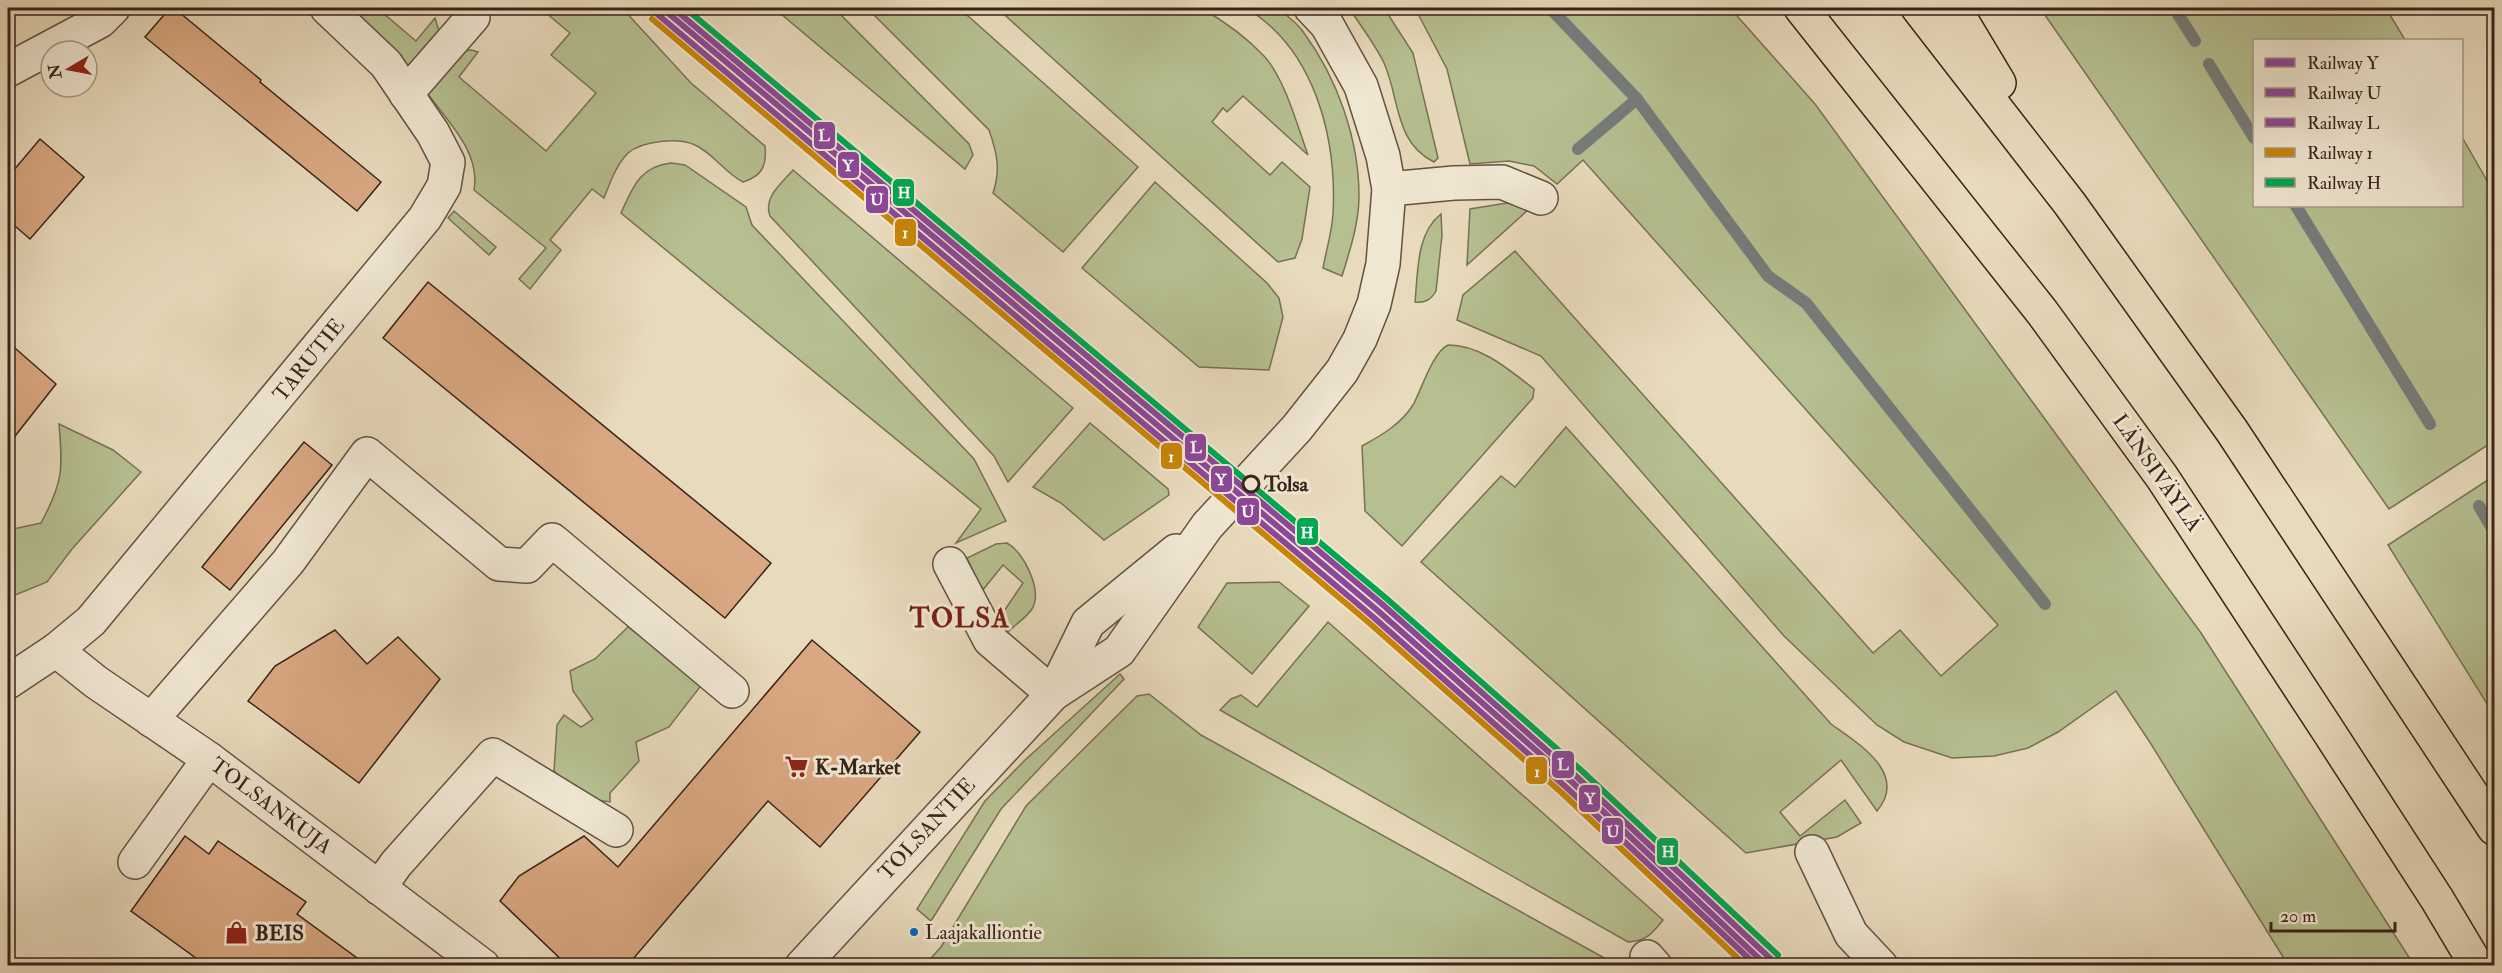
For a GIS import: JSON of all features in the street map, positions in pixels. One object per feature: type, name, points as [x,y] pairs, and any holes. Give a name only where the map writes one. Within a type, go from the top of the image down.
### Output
[{"type":"highway","points":[[1775,8],[1896,125]]},
{"type":"highway","name":"LÄNSIVÄYLÄ","points":[[1801,8],[2042,312],[2162,477],[2367,791],[2477,966]]},
{"type":"highway","points":[[1918,8],[2070,204],[2232,431],[2494,828]]},
{"type":"highway","points":[[1954,8],[2070,204]]},
{"type":"street","points":[[8,70],[100,21],[113,8]]},
{"type":"street","name":"TARUTIE","points":[[8,682],[56,650],[91,621],[425,218],[444,186],[448,162],[434,133],[386,64],[327,8]]},
{"type":"street","name":"TOLSANTIE","points":[[802,966],[1053,694],[1119,651],[1207,526],[1297,428],[1342,371],[1360,339],[1374,304],[1383,264],[1389,189],[1383,156],[1361,86],[1327,25],[1311,8]]},
{"type":"street","points":[[406,94],[472,17]]},
{"type":"street","points":[[1389,189],[1454,183],[1502,182],[1541,198]]},
{"type":"street","points":[[152,720],[288,562],[367,454],[499,564],[527,566],[552,540],[732,691]]},
{"type":"street","points":[[950,564],[990,640],[1053,694]]},
{"type":"street","name":"TOLSANKUJA","points":[[56,650],[96,682],[209,759],[483,966]]},
{"type":"street","points":[[379,888],[396,864],[493,754],[616,830]]},
{"type":"street","points":[[135,862],[209,759]]},
{"type":"street","points":[[1812,852],[1851,934],[1881,966]]},
{"type":"green space","points":[[353,8],[377,8],[416,41],[435,18],[439,31],[408,68]]},
{"type":"green space","points":[[540,8],[622,8],[691,83],[765,146],[765,159],[759,173],[743,182],[695,145],[670,141],[651,143],[634,149],[620,163],[604,198],[592,189],[550,240],[561,250],[530,289],[519,279],[546,248],[474,190],[473,163],[468,151],[428,94],[462,51],[478,52],[459,77],[546,151],[596,93],[551,55],[570,33]]},
{"type":"green space","points":[[774,8],[834,8],[969,144],[973,155],[965,169]]},
{"type":"green space","points":[[867,8],[959,8],[1138,167],[1063,252],[993,193],[997,177],[997,162],[989,130]]},
{"type":"green space","points":[[997,8],[1201,8],[1242,36],[1264,56],[1278,77],[1290,103],[1308,155],[1243,96],[1227,112],[1223,108],[1212,122],[1270,175],[1282,162],[1310,187],[1302,239],[1295,258],[1278,262]]},
{"type":"green space","points":[[1246,8],[1277,8],[1299,26],[1327,69],[1344,110],[1355,153],[1359,206],[1356,226],[1342,276],[1323,268],[1332,221],[1333,185],[1331,156],[1317,98],[1305,71],[1289,47],[1270,26]]},
{"type":"green space","points":[[1349,8],[1384,8],[1413,53],[1438,158],[1434,162],[1421,153],[1405,131],[1384,63]]},
{"type":"green space","points":[[1415,8],[1730,8],[1815,104],[2201,633],[2414,965],[2288,965],[2116,691],[2058,732],[2028,748],[1994,756],[1952,758],[1904,742],[1877,725],[1784,636],[1541,356],[1457,320],[1463,295],[1515,251],[1873,653],[1900,630],[1941,676],[1998,625],[1583,160],[1557,184],[1534,166],[1509,161],[1470,164],[1447,69]]},
{"type":"green space","points":[[2040,8],[2386,8],[2404,39],[2253,39],[2253,207],[2463,207],[2463,139],[2494,193],[2494,441],[2389,509]]},
{"type":"green space","points":[[671,163],[685,165],[746,207],[752,225],[974,459],[1006,521],[956,543],[981,509],[621,213],[638,180],[644,174],[660,165]]},
{"type":"green space","points":[[793,170],[1073,408],[1008,482],[994,456],[770,216],[768,209],[771,197]]},
{"type":"green space","points":[[1155,182],[1267,283],[1279,298],[1283,317],[1269,370],[1199,367],[1082,268]]},
{"type":"green space","points":[[1507,203],[1517,204],[1528,210],[1467,265],[1470,209]]},
{"type":"green space","points":[[454,211],[496,247],[489,255],[448,218]]},
{"type":"green space","points":[[1441,214],[1442,235],[1436,291],[1427,300],[1415,302],[1418,266],[1423,243],[1433,222]]},
{"type":"green space","points":[[1448,345],[1472,349],[1494,360],[1534,389],[1533,398],[1402,546],[1365,511],[1362,446],[1377,438],[1403,418],[1413,405],[1432,363],[1442,349]]},
{"type":"green space","points":[[1090,423],[1168,489],[1169,495],[1104,540],[1061,503],[1033,487]]},
{"type":"green space","points":[[59,424],[113,450],[141,472],[72,549],[47,582],[8,598],[8,530],[41,523],[54,497],[61,465]]},
{"type":"green space","points":[[1566,427],[1831,724],[1854,740],[1876,760],[1887,784],[1885,797],[1877,811],[1841,760],[1780,812],[1800,836],[1845,800],[1861,823],[1837,837],[1746,853],[1421,562],[1501,476],[1515,487]]},
{"type":"green space","points":[[2494,476],[2494,715],[2388,545]]},
{"type":"green space","points":[[1007,543],[1025,563],[1035,592],[1032,609],[1008,632],[998,620],[1023,583],[1003,565],[982,591],[967,558],[996,544]]},
{"type":"green space","points":[[1279,582],[1309,606],[1252,674],[1198,627],[1227,583]]},
{"type":"green space","points":[[1328,622],[1663,920],[1655,929],[1644,938],[1628,942],[1220,710],[1231,699],[1241,695],[1257,707]]},
{"type":"green space","points":[[628,627],[703,683],[669,727],[636,742],[639,761],[610,793],[610,802],[584,798],[554,771],[557,725],[564,715],[581,727],[593,719],[573,691],[570,671],[595,659]]},
{"type":"green space","points":[[1120,674],[1124,679],[1001,809],[931,921],[917,909],[985,801],[1025,760]]},
{"type":"green space","points":[[1149,694],[1201,735],[1617,965],[925,965],[941,947],[1026,806],[1137,696]]},
{"type":"building","points":[[170,8],[174,8],[381,182],[357,211],[145,37]]},
{"type":"building","points":[[40,139],[84,177],[30,239],[8,220],[8,177]]},
{"type":"building","points":[[428,282],[771,563],[725,618],[383,338]]},
{"type":"building","points":[[8,342],[56,384],[8,445]]},
{"type":"building","points":[[304,442],[332,465],[230,590],[202,567]]},
{"type":"building","points":[[335,630],[367,664],[398,637],[440,679],[359,783],[248,701],[275,666]]},
{"type":"building","name":"K-Market","points":[[812,640],[920,732],[820,847],[768,801],[627,966],[568,966],[500,901],[519,876],[584,836],[618,867]]},
{"type":"building","points":[[185,836],[209,854],[218,841],[306,902],[297,914],[368,966],[207,966],[131,911]]},
{"type":"waterway","points":[[1550,8],[1637,99],[1768,276],[1806,303],[2045,604]]},
{"type":"waterway","points":[[2174,8],[2195,41]]},
{"type":"waterway","points":[[2209,64],[2253,136]]},
{"type":"waterway","points":[[1578,149],[1637,99]]},
{"type":"waterway","points":[[2297,207],[2430,424]]},
{"type":"waterway","points":[[2479,506],[2494,532]]},
{"type":"rail line","name":"Y","points":[[662,8],[1377,610],[1572,782],[1767,966]]},
{"type":"rail line","name":"L","points":[[673,8],[1382,604],[1577,777],[1773,961]]},
{"type":"rail line","name":"H","points":[[685,8],[1387,599],[1582,771],[1778,955]]},
{"type":"rail line","name":"U","points":[[657,14],[1372,616],[1567,788],[1757,966]]},
{"type":"rail line","name":"1","points":[[652,19],[1367,621],[1562,793],[1746,966]]},
{"type":"place","name":"Tolsa","points":[[1251,484]]},
{"type":"place","name":"K-Market","points":[[797,767]]},
{"type":"place","name":"Laajakalliontie","points":[[914,932]]},
{"type":"place","name":"BEIS","points":[[237,933]]},
{"type":"district","name":"TOLSA","points":[[960,618]]}]
